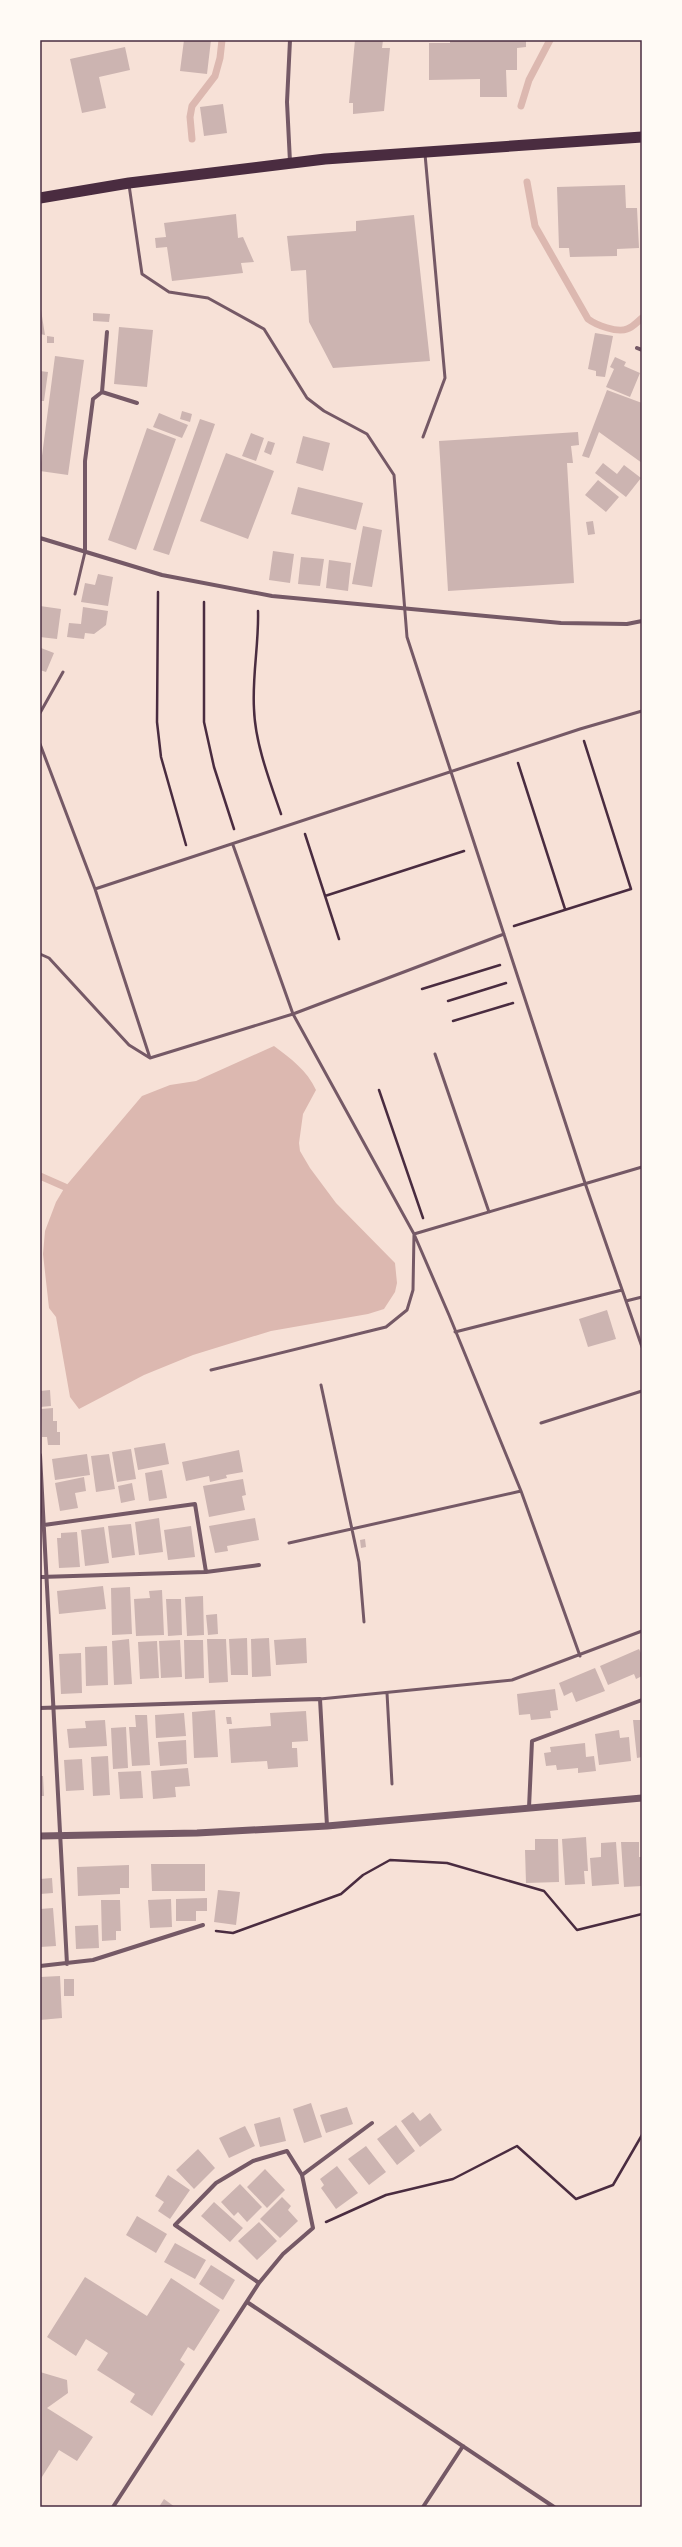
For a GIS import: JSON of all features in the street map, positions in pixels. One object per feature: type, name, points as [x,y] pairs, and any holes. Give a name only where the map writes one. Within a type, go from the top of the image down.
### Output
[{"type":"highway","points":[[40,198],[129,183],[290,163],[642,137]]},
{"type":"street","points":[[290,40],[287,102],[290,163]]},
{"type":"street","points":[[85,552],[85,461],[93,399],[102,392],[107,332]]},
{"type":"street","points":[[102,392],[137,403]]},
{"type":"street","points":[[40,538],[162,575],[272,596],[560,623],[627,624],[642,621]]},
{"type":"street","points":[[40,1454],[44,1525],[42,1577],[52,1707],[66,1964]]},
{"type":"street","points":[[44,1525],[194,1504],[206,1572]]},
{"type":"street","points":[[42,1577],[206,1572],[259,1566]]},
{"type":"street","points":[[40,1708],[320,1699],[327,1826]]},
{"type":"street","points":[[530,1808],[532,1741],[642,1700]]},
{"type":"street","points":[[40,1836],[197,1834],[327,1826],[642,1798]]},
{"type":"street","points":[[40,1966],[93,1960],[203,1925]]},
{"type":"street","points":[[302,2175],[372,2123]]},
{"type":"street","points":[[113,2507],[259,2283],[283,2254],[313,2228],[302,2175],[287,2151],[253,2162],[216,2183],[175,2225],[259,2283]]},
{"type":"street","points":[[247,2302],[554,2507]]},
{"type":"street","points":[[423,2507],[463,2446]]},
{"type":"lane","points":[[423,437],[445,378],[425,152]]},
{"type":"lane","points":[[129,183],[132,214],[142,274],[169,292],[208,298],[264,329],[307,398],[324,411],[367,434],[394,475],[407,638],[585,1183],[642,1347]]},
{"type":"lane","points":[[75,594],[85,552]]},
{"type":"lane","points":[[40,713],[63,672]]},
{"type":"lane","points":[[95,889],[301,823],[580,729],[642,711]]},
{"type":"lane","points":[[40,744],[95,889],[150,1058]]},
{"type":"lane","points":[[233,845],[292,1014],[414,1234],[521,1491],[580,1656]]},
{"type":"lane","points":[[40,954],[49,958],[129,1045],[150,1058],[292,1014],[504,934]]},
{"type":"lane","points":[[435,1054],[489,1212]]},
{"type":"lane","points":[[414,1234],[642,1167]]},
{"type":"lane","points":[[211,1370],[386,1327],[407,1310],[413,1290],[414,1234]]},
{"type":"lane","points":[[455,1332],[622,1290]]},
{"type":"lane","points":[[626,1301],[642,1297]]},
{"type":"lane","points":[[321,1385],[359,1562],[364,1622]]},
{"type":"lane","points":[[541,1423],[642,1391]]},
{"type":"lane","points":[[289,1543],[521,1491]]},
{"type":"lane","points":[[320,1699],[512,1680],[580,1656],[642,1631]]},
{"type":"lane","points":[[387,1693],[392,1784]]},
{"type":"path","points":[[158,592],[157,722],[161,758],[190,858]]},
{"type":"path","points":[[204,602],[204,722],[214,767],[238,843]]},
{"type":"path","points":[[258,611],[253,675],[254,712],[265,764],[285,828]]},
{"type":"path","points":[[502,930],[631,888],[580,729]]},
{"type":"path","points":[[514,752],[565,909]]},
{"type":"path","points":[[301,823],[339,939]]},
{"type":"path","points":[[325,896],[475,848]]},
{"type":"path","points":[[422,989],[512,961]]},
{"type":"path","points":[[448,1001],[518,979]]},
{"type":"path","points":[[453,1021],[525,999]]},
{"type":"path","points":[[379,1090],[428,1230]]},
{"type":"path","points":[[203,1925],[217,1931],[233,1933],[341,1894],[363,1875],[390,1860],[447,1863],[544,1891],[577,1930],[642,1914]]},
{"type":"path","points":[[313,2228],[386,2195],[453,2179],[516,2146],[576,2199],[613,2185],[642,2136]]},
{"type":"shaded area","points":[[274,1046],[303,1071],[316,1090],[303,1114],[299,1143],[300,1151],[310,1168],[336,1203],[395,1263],[397,1283],[395,1292],[384,1309],[368,1314],[271,1331],[193,1355],[144,1375],[79,1409],[70,1397],[56,1317],[49,1308],[43,1254],[45,1231],[56,1202],[65,1187],[142,1096],[170,1085],[196,1081]]},
{"type":"building","points":[[184,40],[211,40],[207,74],[180,71]]},
{"type":"building","points":[[355,40],[383,40],[382,48],[390,48],[384,111],[353,114],[353,103],[349,103]]},
{"type":"building","points":[[450,40],[526,40],[526,47],[517,48],[517,70],[506,70],[507,97],[480,97],[480,79],[429,80],[429,43],[450,43]]},
{"type":"building","points":[[125,47],[130,70],[99,77],[106,108],[82,113],[70,59]]},
{"type":"building","points":[[223,104],[227,133],[204,136],[200,107]]},
{"type":"building","points":[[625,185],[626,208],[637,208],[639,248],[617,249],[617,256],[570,257],[569,248],[559,248],[557,187]]},
{"type":"building","points":[[236,214],[238,238],[243,237],[254,262],[241,263],[243,273],[172,281],[167,247],[156,248],[155,238],[166,237],[164,223]]},
{"type":"building","points":[[414,215],[430,361],[333,368],[309,322],[306,270],[291,271],[287,236],[356,231],[356,221]]},
{"type":"building","points":[[41,310],[45,335],[40,334]]},
{"type":"building","points":[[93,313],[110,314],[109,322],[93,321]]},
{"type":"building","points":[[119,327],[153,330],[147,387],[114,384]]},
{"type":"building","points":[[595,333],[613,336],[605,377],[596,376],[596,371],[588,369]]},
{"type":"building","points":[[47,336],[54,337],[54,343],[47,343]]},
{"type":"building","points":[[55,356],[84,360],[68,475],[40,471]]},
{"type":"building","points":[[615,357],[626,362],[624,366],[640,373],[630,397],[606,387],[614,369],[610,367]]},
{"type":"building","points":[[40,371],[48,372],[44,401],[40,401]]},
{"type":"building","points":[[607,390],[642,403],[642,463],[599,432],[589,458],[582,456]]},
{"type":"building","points":[[182,411],[192,414],[190,422],[180,419]]},
{"type":"building","points":[[159,413],[188,425],[182,438],[153,427]]},
{"type":"building","points":[[200,419],[215,424],[169,555],[153,550]]},
{"type":"building","points":[[147,428],[176,439],[136,550],[108,540]]},
{"type":"building","points":[[578,432],[579,445],[571,446],[573,463],[567,463],[574,583],[448,591],[439,441]]},
{"type":"building","points":[[251,433],[264,438],[256,461],[242,456]]},
{"type":"building","points":[[303,436],[330,443],[323,471],[296,463]]},
{"type":"building","points":[[268,441],[275,443],[271,455],[264,452]]},
{"type":"building","points":[[226,453],[274,471],[248,539],[200,521]]},
{"type":"building","points":[[603,463],[617,474],[624,465],[641,478],[626,497],[595,473]]},
{"type":"building","points":[[598,480],[619,497],[606,512],[585,495]]},
{"type":"building","points":[[298,487],[363,503],[356,530],[291,514]]},
{"type":"building","points":[[593,521],[595,534],[588,535],[586,522]]},
{"type":"building","points":[[363,526],[382,530],[372,587],[352,584]]},
{"type":"building","points":[[273,551],[294,554],[290,583],[269,580]]},
{"type":"building","points":[[301,557],[324,559],[320,586],[298,584]]},
{"type":"building","points":[[329,560],[351,563],[348,591],[326,588]]},
{"type":"building","points":[[98,574],[113,577],[108,606],[81,602],[85,583],[95,585]]},
{"type":"building","points":[[40,606],[61,609],[57,639],[40,637]]},
{"type":"building","points":[[83,607],[108,611],[106,625],[94,634],[85,633],[84,639],[67,637],[69,623],[81,624]]},
{"type":"building","points":[[41,648],[54,653],[46,672],[40,670]]},
{"type":"building","points":[[607,1310],[616,1339],[588,1347],[579,1319]]},
{"type":"building","points":[[50,1390],[51,1406],[40,1407],[40,1391]]},
{"type":"building","points":[[53,1408],[53,1421],[57,1421],[57,1432],[60,1432],[60,1445],[48,1445],[47,1437],[42,1437],[41,1409]]},
{"type":"building","points":[[165,1443],[169,1464],[138,1470],[134,1448]]},
{"type":"building","points":[[131,1449],[136,1479],[117,1482],[112,1452]]},
{"type":"building","points":[[239,1450],[243,1472],[226,1475],[227,1478],[210,1482],[209,1476],[186,1481],[182,1462]]},
{"type":"building","points":[[87,1454],[90,1475],[55,1480],[52,1459]]},
{"type":"building","points":[[109,1454],[115,1489],[96,1492],[91,1456]]},
{"type":"building","points":[[162,1470],[167,1498],[149,1501],[145,1473]]},
{"type":"building","points":[[84,1477],[86,1491],[75,1493],[78,1508],[60,1511],[55,1483]]},
{"type":"building","points":[[243,1479],[246,1495],[242,1496],[245,1510],[209,1517],[203,1486]]},
{"type":"building","points":[[132,1483],[135,1500],[121,1503],[118,1486]]},
{"type":"building","points":[[159,1518],[163,1552],[139,1555],[135,1522]]},
{"type":"building","points":[[255,1518],[259,1540],[227,1546],[228,1551],[215,1553],[209,1526]]},
{"type":"building","points":[[131,1524],[135,1555],[112,1558],[108,1526]]},
{"type":"building","points":[[191,1526],[195,1557],[168,1560],[164,1530]]},
{"type":"building","points":[[104,1527],[109,1563],[85,1566],[81,1530]]},
{"type":"building","points":[[77,1532],[80,1567],[59,1568],[57,1538],[61,1538],[61,1533]]},
{"type":"building","points":[[365,1539],[366,1547],[361,1548],[360,1540]]},
{"type":"building","points":[[103,1586],[106,1609],[59,1614],[57,1591]]},
{"type":"building","points":[[130,1587],[132,1634],[112,1635],[111,1588]]},
{"type":"building","points":[[162,1590],[164,1635],[136,1636],[134,1599],[150,1598],[149,1591]]},
{"type":"building","points":[[203,1596],[204,1635],[187,1636],[185,1597]]},
{"type":"building","points":[[166,1599],[181,1599],[182,1635],[168,1636]]},
{"type":"building","points":[[217,1614],[218,1634],[208,1635],[206,1615]]},
{"type":"building","points":[[247,1638],[248,1675],[231,1675],[229,1639]]},
{"type":"building","points":[[269,1638],[271,1676],[252,1677],[251,1639]]},
{"type":"building","points":[[306,1638],[307,1663],[276,1665],[274,1640]]},
{"type":"building","points":[[129,1639],[132,1684],[114,1685],[112,1641]]},
{"type":"building","points":[[207,1639],[226,1639],[228,1682],[209,1683]]},
{"type":"building","points":[[180,1640],[182,1677],[161,1678],[159,1641]]},
{"type":"building","points":[[184,1640],[203,1640],[204,1678],[185,1679]]},
{"type":"building","points":[[157,1641],[159,1678],[140,1679],[138,1642]]},
{"type":"building","points":[[107,1646],[108,1685],[86,1686],[85,1647]]},
{"type":"building","points":[[639,1649],[642,1655],[642,1676],[636,1679],[634,1674],[608,1685],[600,1666]]},
{"type":"building","points":[[81,1653],[82,1693],[61,1694],[59,1654]]},
{"type":"building","points":[[595,1668],[605,1691],[576,1702],[572,1692],[564,1696],[559,1683]]},
{"type":"building","points":[[555,1689],[558,1710],[550,1711],[551,1718],[531,1720],[530,1714],[519,1715],[517,1694]]},
{"type":"building","points":[[215,1710],[218,1757],[194,1758],[192,1712]]},
{"type":"building","points":[[306,1711],[308,1741],[292,1742],[292,1748],[297,1748],[298,1767],[268,1769],[267,1761],[231,1763],[229,1729],[271,1726],[270,1713]]},
{"type":"building","points":[[184,1713],[186,1736],[156,1738],[155,1715]]},
{"type":"building","points":[[135,1715],[147,1715],[150,1765],[132,1766],[129,1727],[136,1727]]},
{"type":"building","points":[[226,1717],[231,1717],[232,1724],[227,1724]]},
{"type":"building","points":[[105,1720],[107,1746],[69,1748],[67,1729],[86,1728],[85,1721]]},
{"type":"building","points":[[633,1720],[642,1720],[642,1757],[637,1758]]},
{"type":"building","points":[[126,1727],[128,1768],[113,1769],[111,1728]]},
{"type":"building","points":[[619,1730],[620,1738],[629,1737],[631,1761],[599,1765],[595,1734]]},
{"type":"building","points":[[186,1740],[187,1764],[160,1766],[158,1742]]},
{"type":"building","points":[[585,1743],[586,1757],[594,1756],[596,1771],[578,1773],[578,1768],[557,1770],[556,1765],[546,1766],[544,1753],[551,1752],[550,1747]]},
{"type":"building","points":[[108,1756],[110,1795],[93,1796],[91,1757]]},
{"type":"building","points":[[82,1759],[84,1790],[66,1791],[64,1760]]},
{"type":"building","points":[[188,1768],[190,1786],[175,1787],[176,1797],[153,1799],[151,1771]]},
{"type":"building","points":[[141,1771],[143,1798],[120,1799],[118,1772]]},
{"type":"building","points":[[40,1776],[43,1776],[44,1796],[40,1796]]},
{"type":"building","points":[[586,1837],[588,1871],[584,1871],[585,1884],[565,1885],[562,1839]]},
{"type":"building","points":[[535,1839],[558,1839],[559,1882],[526,1883],[525,1850],[535,1850]]},
{"type":"building","points":[[616,1842],[619,1884],[592,1886],[590,1858],[601,1857],[601,1843]]},
{"type":"building","points":[[621,1842],[639,1842],[639,1857],[642,1857],[642,1886],[624,1887]]},
{"type":"building","points":[[151,1864],[205,1864],[205,1891],[152,1891]]},
{"type":"building","points":[[129,1865],[129,1888],[120,1888],[120,1894],[78,1896],[77,1867]]},
{"type":"building","points":[[52,1878],[53,1893],[40,1894],[40,1879]]},
{"type":"building","points":[[218,1890],[240,1892],[236,1925],[214,1922]]},
{"type":"building","points":[[207,1898],[207,1911],[196,1911],[196,1921],[176,1921],[176,1899]]},
{"type":"building","points":[[171,1899],[172,1927],[150,1928],[148,1900]]},
{"type":"building","points":[[101,1900],[120,1900],[121,1931],[116,1931],[116,1940],[102,1941]]},
{"type":"building","points":[[53,1908],[56,1946],[40,1947],[40,1909]]},
{"type":"building","points":[[98,1925],[99,1948],[76,1949],[75,1926]]},
{"type":"building","points":[[60,1976],[62,2018],[40,2020],[40,1977]]},
{"type":"building","points":[[64,1979],[74,1979],[74,1996],[64,1996]]},
{"type":"building","points":[[311,2103],[322,2137],[304,2143],[293,2109]]},
{"type":"building","points":[[347,2107],[353,2124],[326,2133],[320,2115]]},
{"type":"building","points":[[413,2112],[420,2121],[430,2113],[442,2130],[420,2147],[401,2121]]},
{"type":"building","points":[[280,2117],[286,2141],[260,2147],[254,2124]]},
{"type":"building","points":[[396,2125],[415,2151],[397,2165],[377,2139]]},
{"type":"building","points":[[245,2126],[255,2146],[229,2158],[219,2138]]},
{"type":"building","points":[[366,2146],[386,2172],[369,2185],[348,2159]]},
{"type":"building","points":[[198,2149],[215,2168],[194,2189],[176,2170]]},
{"type":"building","points":[[337,2166],[358,2193],[336,2209],[321,2188],[324,2185],[320,2179]]},
{"type":"building","points":[[265,2169],[285,2190],[267,2208],[247,2187]]},
{"type":"building","points":[[168,2175],[190,2190],[170,2219],[158,2211],[164,2202],[155,2196]]},
{"type":"building","points":[[240,2184],[262,2207],[247,2222],[238,2212],[234,2216],[221,2202]]},
{"type":"building","points":[[282,2197],[291,2206],[288,2210],[298,2221],[280,2238],[260,2219]]},
{"type":"building","points":[[214,2202],[243,2228],[230,2242],[201,2216]]},
{"type":"building","points":[[137,2216],[167,2234],[156,2253],[126,2235]]},
{"type":"building","points":[[259,2222],[277,2241],[257,2260],[238,2241]]},
{"type":"building","points":[[175,2243],[206,2260],[195,2279],[164,2262]]},
{"type":"building","points":[[211,2265],[235,2280],[223,2300],[199,2284]]},
{"type":"building","points":[[85,2277],[147,2316],[171,2278],[220,2310],[194,2351],[188,2347],[180,2360],[185,2364],[152,2416],[130,2402],[135,2394],[97,2370],[108,2353],[86,2339],[76,2356],[47,2337]]},
{"type":"building","points":[[40,2372],[67,2380],[68,2393],[47,2408],[93,2437],[77,2461],[59,2450],[40,2480]]},
{"type":"building","points":[[164,2499],[175,2507],[159,2507]]},
{"type":"waterway","points":[[192,139],[190,117],[192,106],[215,76],[220,58],[222,40]]},
{"type":"waterway","points":[[521,106],[529,80],[550,40]]},
{"type":"waterway","points":[[527,182],[535,226],[588,319],[607,328],[623,330],[631,327],[642,318]]},
{"type":"waterway","points":[[40,1176],[65,1187]]}]
